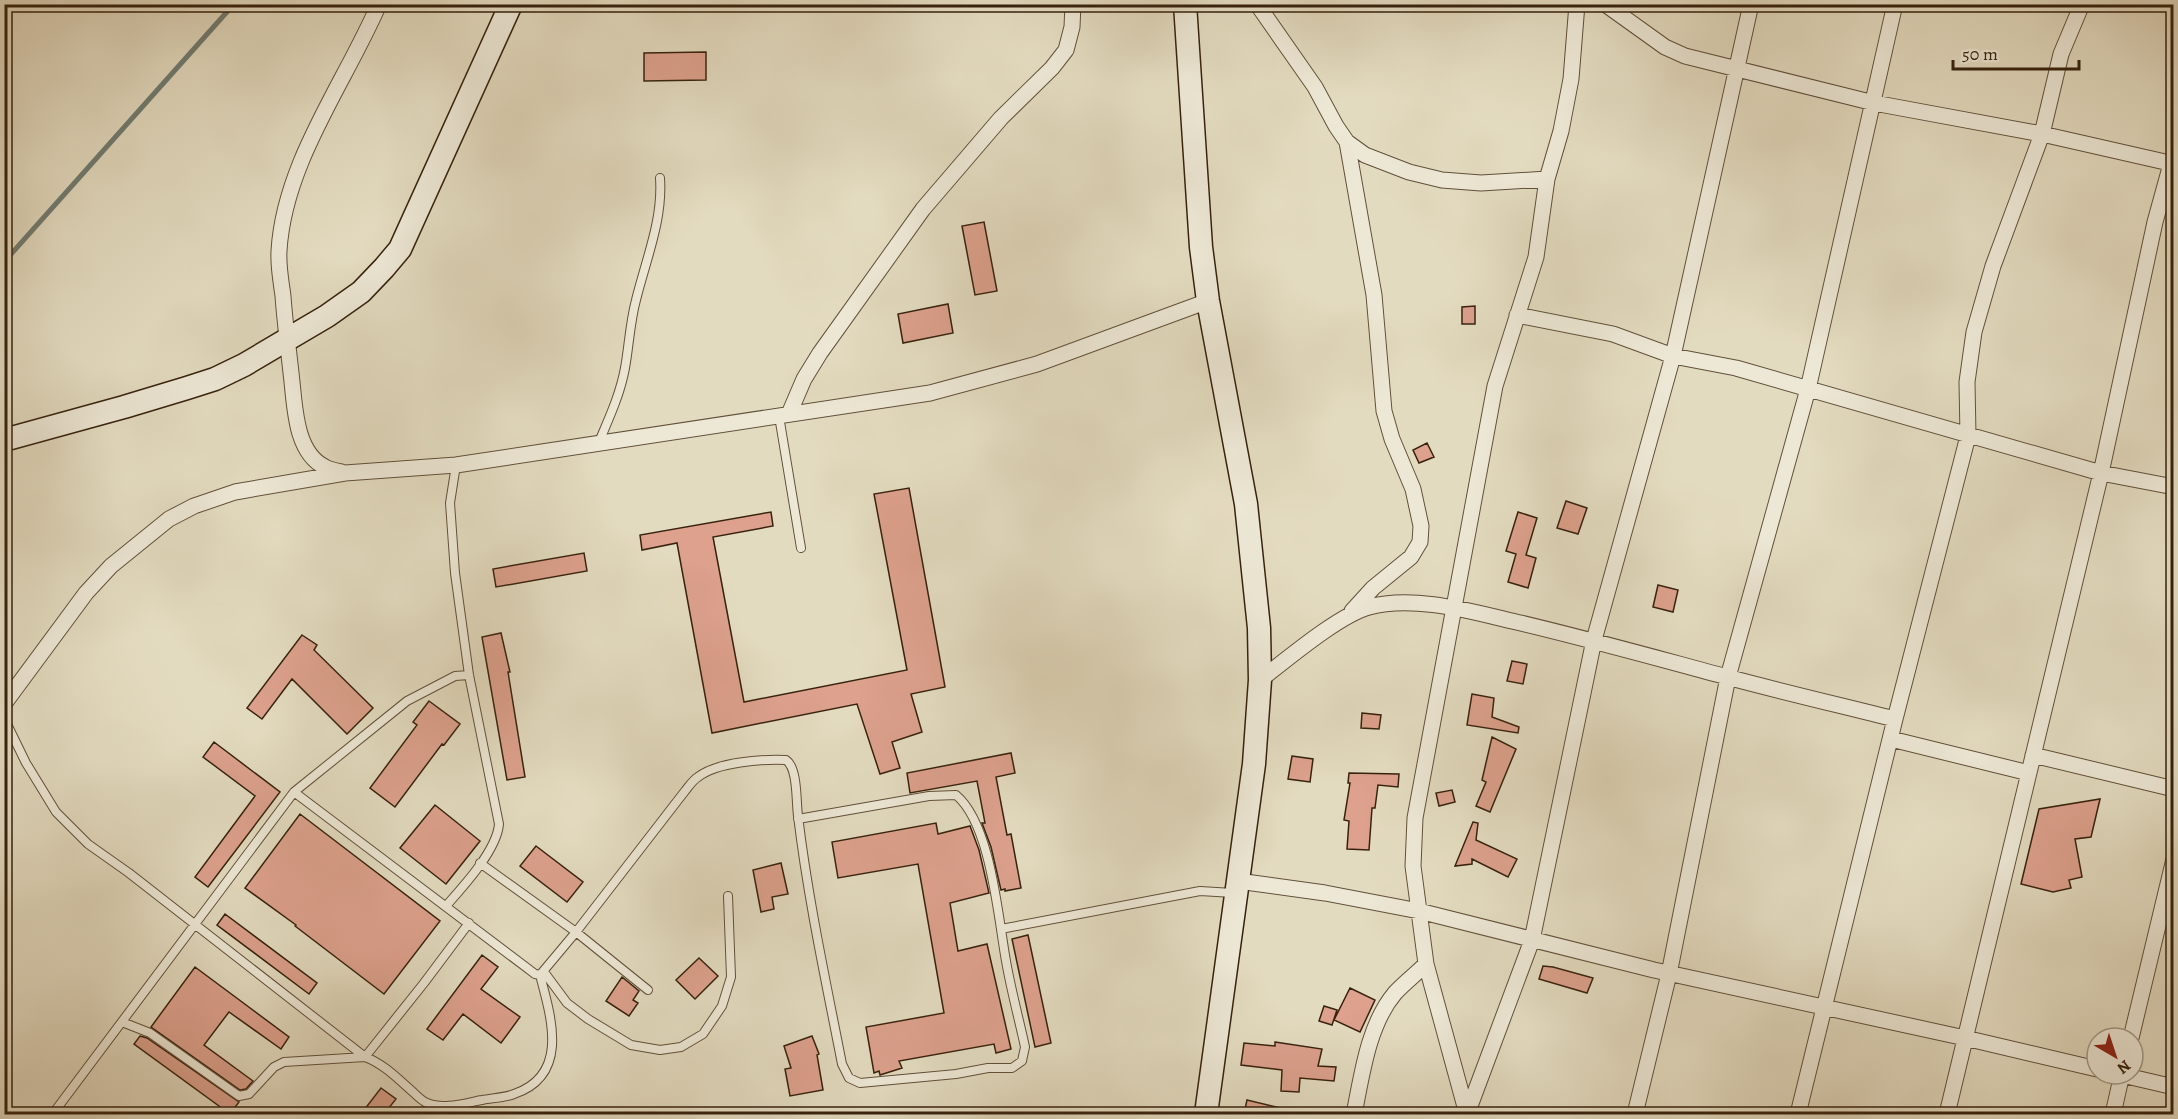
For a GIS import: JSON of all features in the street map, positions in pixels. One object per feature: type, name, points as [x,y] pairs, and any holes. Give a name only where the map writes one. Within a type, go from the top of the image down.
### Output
[{"type":"main road","points":[[4,440],[124,408],[215,379],[287,340],[361,292],[400,249],[511,4]]},
{"type":"main road","points":[[1185,4],[1201,247],[1208,301],[1246,504],[1257,607],[1260,680],[1254,764],[1206,1114]]},
{"type":"street","points":[[345,473],[325,468],[315,460],[304,445],[296,414],[279,252],[289,197],[301,162],[380,4]]},
{"type":"street","points":[[784,415],[820,353],[923,209],[1001,118],[1052,68],[1066,50],[1072,27],[1073,4]]},
{"type":"street","points":[[1257,4],[1315,87],[1347,142],[1374,295],[1384,411],[1392,439],[1413,489],[1421,526],[1420,542],[1411,557],[1374,588],[1344,620]]},
{"type":"street","points":[[1467,1114],[1426,964],[1413,866],[1415,818],[1495,386],[1536,257],[1547,179],[1561,131],[1571,79],[1577,4]]},
{"type":"street","points":[[1605,4],[1665,47],[1685,56],[1874,103],[2042,134],[2172,164],[2155,222],[2101,473],[1947,1114]]},
{"type":"street","points":[[1467,1114],[1532,940],[1594,640],[1672,356],[1751,4]]},
{"type":"street","points":[[1635,1114],[1669,974],[1728,677],[1808,389],[1895,4]]},
{"type":"street","points":[[1798,1114],[1895,719],[1968,436],[1966,382],[1974,333],[1993,266],[2042,134],[2061,54],[2082,4]]},
{"type":"street","points":[[1347,142],[1378,161],[1442,180],[1481,183],[1547,179]]},
{"type":"street","points":[[4,704],[86,593],[111,566],[169,519],[194,506],[235,492],[345,473],[456,465],[910,396],[976,382],[1037,364],[1208,301]]},
{"type":"street","points":[[1517,315],[1613,334],[1672,356],[1736,368],[2101,473],[2174,487]]},
{"type":"street","points":[[1260,680],[1344,620],[1368,608],[1392,604],[1455,608],[1594,640],[1895,719]]},
{"type":"street","points":[[1891,739],[2029,773]]},
{"type":"street","points":[[2033,755],[2174,789]]},
{"type":"street","points":[[2134,1026],[2174,859]]},
{"type":"street","points":[[1237,888],[1325,893],[1419,911],[1669,974],[2085,1066]]},
{"type":"street","points":[[1354,1114],[1378,1020],[1395,993],[1426,964]]},
{"type":"street","points":[[2145,1080],[2174,1087]]},
{"type":"street","points":[[2113,1114],[2119,1086]]},
{"type":"lane","points":[[599,442],[614,408],[625,369],[635,302],[659,216],[660,178]]},
{"type":"lane","points":[[784,415],[801,548]]},
{"type":"lane","points":[[446,906],[480,863],[497,836],[499,825],[469,675],[452,541],[450,503],[456,465]]},
{"type":"lane","points":[[55,1111],[294,792],[407,701],[455,676],[469,675]]},
{"type":"lane","points":[[4,718],[26,763],[56,812],[88,844],[129,873],[365,1057],[376,1061],[425,1103],[446,1106],[513,1095],[529,1088],[541,1077],[552,1056],[549,1012],[542,973]]},
{"type":"lane","points":[[294,792],[535,974],[542,973],[576,933],[698,776],[711,769],[733,764],[786,760],[794,769],[798,819],[842,1064],[849,1078],[855,1082],[956,1074],[988,1068],[1012,1068],[1022,1061],[1025,1047],[1006,960],[987,854],[967,807],[956,795],[929,796],[798,819]]},
{"type":"lane","points":[[480,863],[576,933],[648,990]]},
{"type":"lane","points":[[1001,929],[1200,891],[1237,888]]},
{"type":"lane","points":[[542,973],[567,1003],[588,1019],[631,1045],[660,1050],[681,1047],[703,1034],[722,1006],[731,977],[728,896]]},
{"type":"lane","points":[[122,1022],[150,1033],[239,1096],[249,1095],[274,1067],[284,1062],[365,1057],[469,922]]},
{"type":"building","points":[[706,52],[706,80],[644,81],[644,53]]},
{"type":"building","points":[[984,222],[997,291],[975,295],[962,226]]},
{"type":"building","points":[[948,304],[953,333],[903,343],[898,314]]},
{"type":"building","points":[[1475,306],[1475,324],[1462,324],[1462,307]]},
{"type":"building","points":[[1427,443],[1434,457],[1419,463],[1413,450]]},
{"type":"building","points":[[909,488],[945,687],[911,694],[922,732],[892,742],[900,768],[880,774],[857,704],[712,733],[677,543],[642,550],[640,535],[771,512],[773,526],[713,537],[744,702],[907,670],[874,494]]},
{"type":"building","points":[[1566,501],[1587,508],[1578,534],[1557,528]]},
{"type":"building","points":[[1518,512],[1537,518],[1526,555],[1536,558],[1528,588],[1508,582],[1516,554],[1506,551]]},
{"type":"building","points":[[584,553],[587,571],[496,587],[493,569]]},
{"type":"building","points":[[1658,585],[1678,590],[1673,612],[1653,607]]},
{"type":"building","points":[[501,633],[510,672],[508,672],[525,777],[507,780],[482,637]]},
{"type":"building","points":[[302,635],[317,645],[314,650],[373,708],[347,734],[292,679],[262,719],[247,708]]},
{"type":"building","points":[[1512,661],[1527,664],[1523,684],[1507,681]]},
{"type":"building","points":[[1472,694],[1494,698],[1492,717],[1519,727],[1518,733],[1467,725]]},
{"type":"building","points":[[429,701],[460,724],[444,745],[442,744],[395,807],[370,788],[417,725],[413,722]]},
{"type":"building","points":[[1362,713],[1381,715],[1379,729],[1361,728]]},
{"type":"building","points":[[1492,737],[1516,749],[1490,812],[1476,806],[1486,782],[1482,780]]},
{"type":"building","points":[[214,742],[280,792],[208,887],[195,877],[255,796],[203,757]]},
{"type":"building","points":[[1011,753],[1015,773],[996,777],[1007,835],[1011,834],[1021,888],[1005,891],[1005,889],[1001,890],[991,847],[982,823],[985,823],[977,781],[910,793],[907,773]]},
{"type":"building","points":[[1292,756],[1313,759],[1310,782],[1288,779]]},
{"type":"building","points":[[1349,773],[1399,774],[1398,787],[1378,785],[1375,808],[1372,808],[1369,850],[1347,849],[1349,821],[1344,820],[1350,783],[1348,783]]},
{"type":"building","points":[[1452,790],[1455,802],[1439,806],[1436,793]]},
{"type":"building","points":[[2100,799],[2091,837],[2075,839],[2082,877],[2069,880],[2071,888],[2053,892],[2021,884],[2039,809]]},
{"type":"building","points":[[435,805],[480,841],[446,884],[400,848]]},
{"type":"building","points":[[300,814],[440,921],[384,994],[245,888]]},
{"type":"building","points":[[1473,822],[1478,823],[1476,840],[1517,859],[1508,877],[1472,859],[1472,864],[1455,866]]},
{"type":"building","points":[[936,823],[938,834],[970,826],[979,850],[989,893],[950,903],[958,951],[987,944],[1011,1049],[996,1053],[994,1044],[899,1061],[902,1068],[880,1075],[879,1071],[874,1073],[866,1027],[944,1013],[918,864],[838,878],[832,842]]},
{"type":"building","points":[[536,846],[583,882],[567,902],[520,866]]},
{"type":"building","points":[[781,863],[788,894],[772,897],[774,909],[761,912],[753,870]]},
{"type":"building","points":[[225,914],[317,983],[309,994],[217,925]]},
{"type":"building","points":[[1028,935],[1051,1043],[1035,1047],[1012,939]]},
{"type":"building","points":[[482,955],[498,967],[481,989],[520,1017],[501,1043],[463,1014],[443,1040],[427,1029]]},
{"type":"building","points":[[699,958],[718,976],[695,999],[676,980]]},
{"type":"building","points":[[1543,966],[1593,978],[1587,993],[1539,979]]},
{"type":"building","points":[[195,967],[289,1037],[281,1049],[229,1012],[204,1045],[253,1081],[246,1089],[240,1090],[151,1027]]},
{"type":"building","points":[[622,977],[639,991],[633,1000],[638,1003],[629,1016],[606,1001]]},
{"type":"building","points":[[1350,988],[1375,1000],[1360,1032],[1334,1020]]},
{"type":"building","points":[[1324,1006],[1337,1010],[1332,1025],[1319,1021]]},
{"type":"building","points":[[140,1036],[147,1038],[239,1102],[230,1114],[134,1044]]},
{"type":"building","points":[[812,1036],[819,1054],[817,1055],[823,1090],[790,1096],[785,1069],[791,1068],[784,1046]]},
{"type":"building","points":[[1275,1042],[1322,1049],[1318,1066],[1336,1067],[1334,1081],[1300,1078],[1299,1092],[1281,1091],[1282,1070],[1241,1065],[1244,1043],[1275,1046]]},
{"type":"building","points":[[381,1088],[396,1099],[384,1114],[361,1114]]},
{"type":"building","points":[[1247,1100],[1285,1109],[1284,1114],[1244,1114]]},
{"type":"waterway","points":[[4,262],[234,4]]}]
